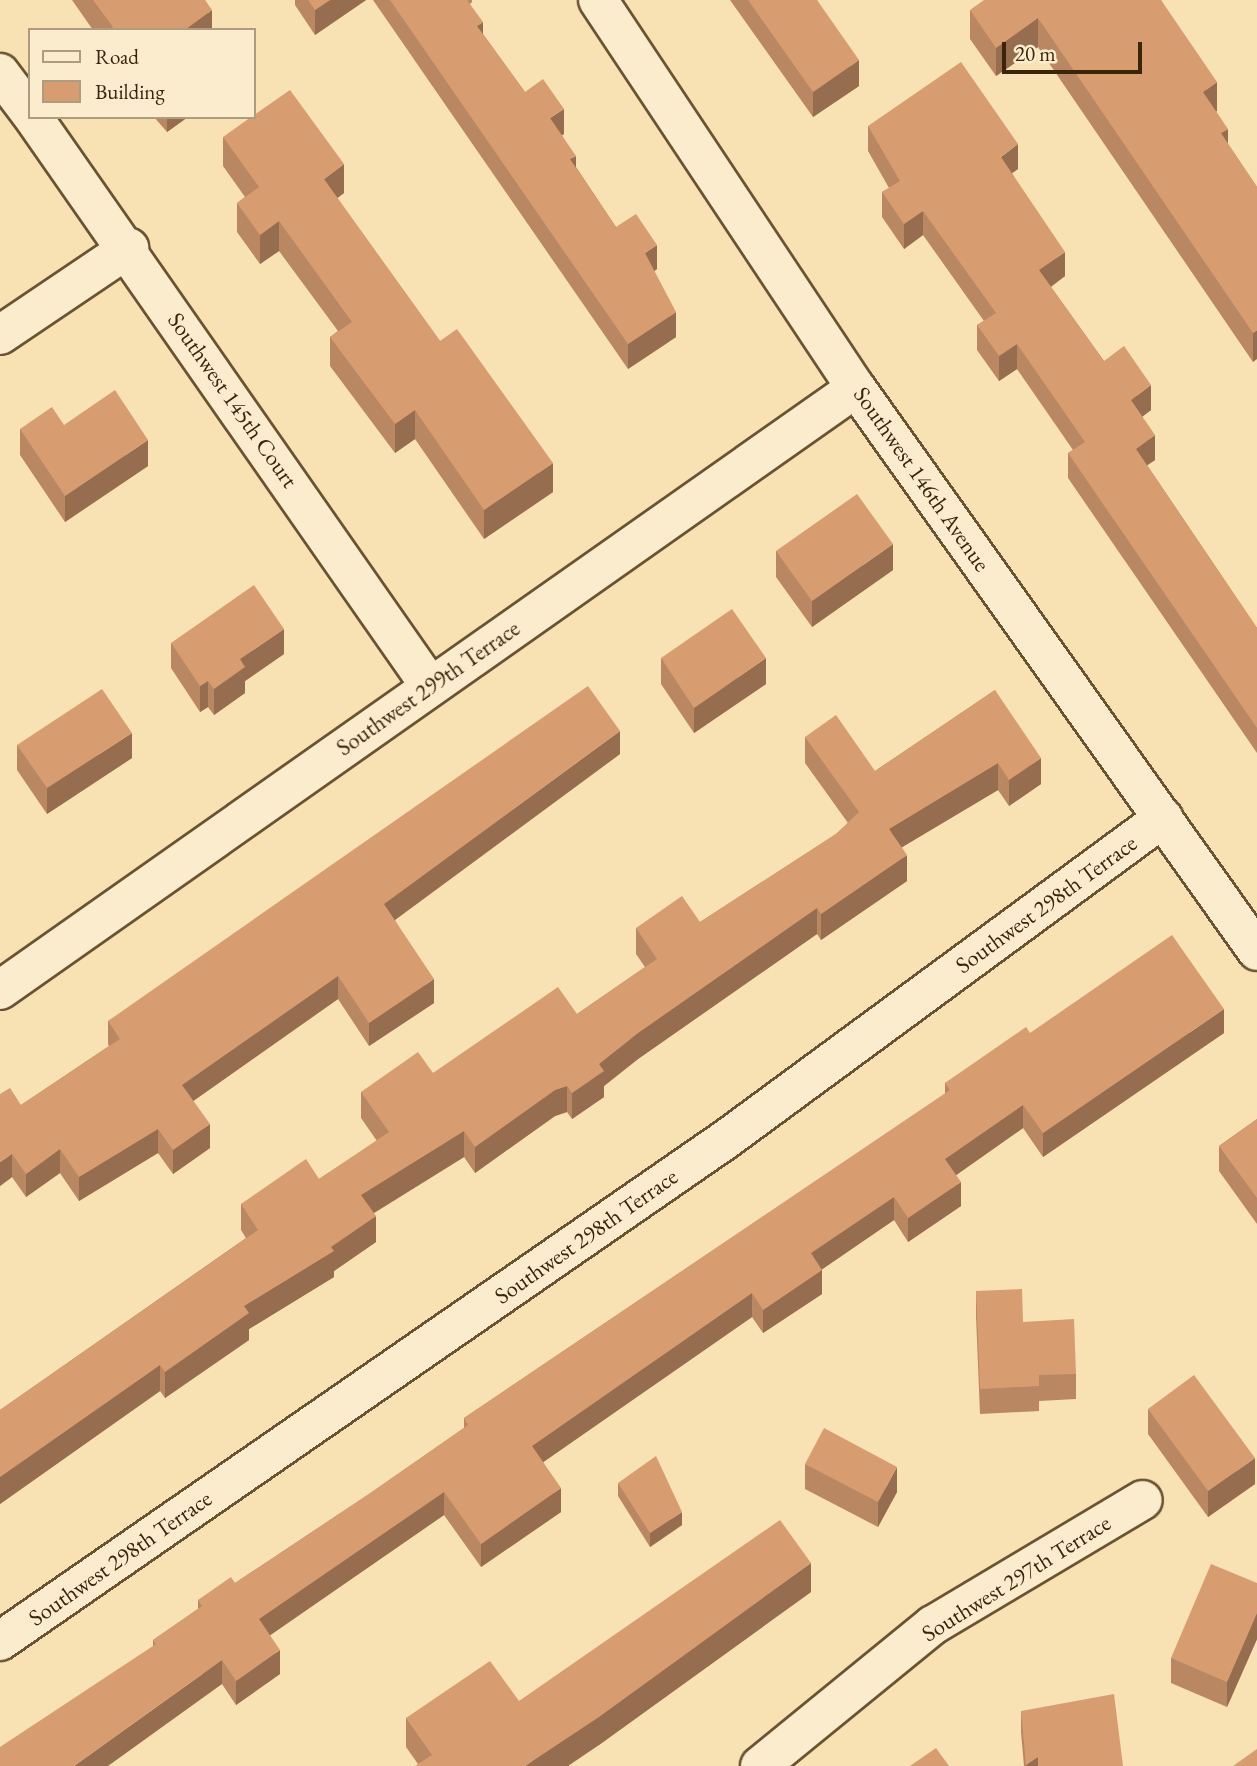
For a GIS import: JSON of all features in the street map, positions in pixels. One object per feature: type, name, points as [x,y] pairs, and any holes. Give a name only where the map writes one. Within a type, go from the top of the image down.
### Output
[{"type":"street","name":"Southwest 146th Avenue","points":[[598,0],[856,388],[1257,951]]},
{"type":"street","name":"Southwest 145th Court","points":[[0,73],[28,111]]},
{"type":"street","name":"Southwest 145th Court","points":[[34,119],[129,248],[430,686]]},
{"type":"street","points":[[0,335],[129,248]]},
{"type":"street","name":"Southwest 299th Terrace","points":[[0,990],[856,388]]},
{"type":"street","name":"Southwest 298th Terrace","points":[[0,1641],[725,1140],[1163,818]]},
{"type":"street","name":"Southwest 297th Terrace","points":[[760,1766],[933,1625],[1143,1500]]},
{"type":"building","points":[[93,0],[205,0],[212,10],[187,28],[113,27]]},
{"type":"building","points":[[308,0],[330,0],[315,10]]},
{"type":"building","points":[[390,0],[467,0],[483,22],[477,26],[525,92],[543,79],[564,109],[550,118],[576,156],[570,159],[616,227],[636,214],[657,245],[645,253],[676,312],[628,344]]},
{"type":"building","points":[[748,0],[817,0],[859,60],[813,92]]},
{"type":"building","points":[[984,0],[1161,0],[1217,82],[1203,92],[1228,129],[1221,133],[1257,187],[1257,330],[1253,333],[1038,18],[996,48],[970,10]]},
{"type":"building","points":[[961,62],[1018,144],[1001,157],[1065,252],[1039,270],[1104,361],[1124,346],[1151,385],[1131,400],[1155,435],[1136,449],[1257,628],[1257,728],[1068,453],[1085,442],[1017,344],[999,356],[977,325],[996,313],[923,211],[904,224],[882,192],[900,181],[868,126]]},
{"type":"building","points":[[290,90],[344,164],[324,179],[440,341],[457,329],[553,463],[484,510],[415,410],[395,424],[330,337],[352,322],[279,221],[260,235],[237,203],[259,187],[223,137],[248,119],[256,119],[256,114]]},
{"type":"building","points":[[115,390],[148,440],[65,496],[20,429],[52,407],[64,425]]},
{"type":"building","points":[[857,494],[893,544],[812,601],[776,551]]},
{"type":"building","points":[[254,585],[284,629],[240,659],[245,667],[214,689],[208,681],[200,686],[171,643]]},
{"type":"building","points":[[732,609],[766,658],[694,708],[661,658]]},
{"type":"building","points":[[588,686],[620,731],[384,904],[434,979],[369,1023],[338,976],[182,1085],[210,1124],[173,1150],[158,1129],[79,1177],[60,1149],[26,1174],[12,1154],[0,1162],[0,1094],[10,1088],[21,1105],[120,1039],[108,1021]]},
{"type":"building","points":[[102,689],[132,733],[47,788],[17,745]]},
{"type":"building","points":[[995,690],[1041,758],[1009,780],[998,763],[889,829],[907,855],[821,914],[817,908],[638,1033],[599,1064],[604,1071],[572,1093],[567,1086],[555,1090],[475,1147],[464,1131],[361,1195],[376,1216],[331,1247],[334,1251],[244,1306],[249,1313],[165,1372],[160,1365],[0,1477],[0,1410],[258,1230],[241,1204],[306,1159],[319,1179],[389,1132],[361,1092],[418,1052],[433,1073],[558,987],[577,1014],[657,959],[636,928],[682,896],[700,922],[836,834],[859,812],[805,737],[836,715],[875,771]]},
{"type":"building","points":[[1172,935],[1224,1009],[1043,1133],[1023,1105],[945,1159],[961,1182],[908,1218],[894,1197],[811,1253],[822,1270],[763,1310],[752,1293],[532,1446],[561,1488],[481,1544],[444,1492],[259,1619],[280,1650],[236,1681],[222,1660],[74,1766],[0,1766],[0,1747],[156,1644],[153,1640],[202,1606],[198,1600],[231,1577],[235,1583],[369,1494],[468,1425],[464,1418],[950,1090],[945,1083],[1026,1027],[1030,1033]]},
{"type":"building","points":[[1257,1119],[1257,1198],[1219,1146]]},
{"type":"building","points":[[1022,1289],[1023,1322],[1074,1319],[1076,1374],[1039,1375],[1039,1386],[980,1389],[976,1291]]},
{"type":"building","points":[[1194,1375],[1255,1458],[1208,1491],[1148,1409]]},
{"type":"building","points":[[824,1428],[897,1467],[878,1502],[805,1464]]},
{"type":"building","points":[[656,1456],[682,1512],[650,1533],[618,1483]]},
{"type":"building","points":[[780,1520],[811,1563],[599,1717],[525,1766],[415,1766],[432,1755],[406,1718],[490,1661],[519,1701]]},
{"type":"building","points":[[1211,1564],[1257,1583],[1257,1613],[1227,1682],[1171,1658]]},
{"type":"building","points":[[1114,1694],[1123,1766],[1038,1766],[1038,1757],[1026,1765],[1021,1711]]},
{"type":"building","points":[[936,1748],[949,1766],[910,1766]]},
{"type":"building","points":[[1257,1749],[1257,1766],[1233,1766]]}]
